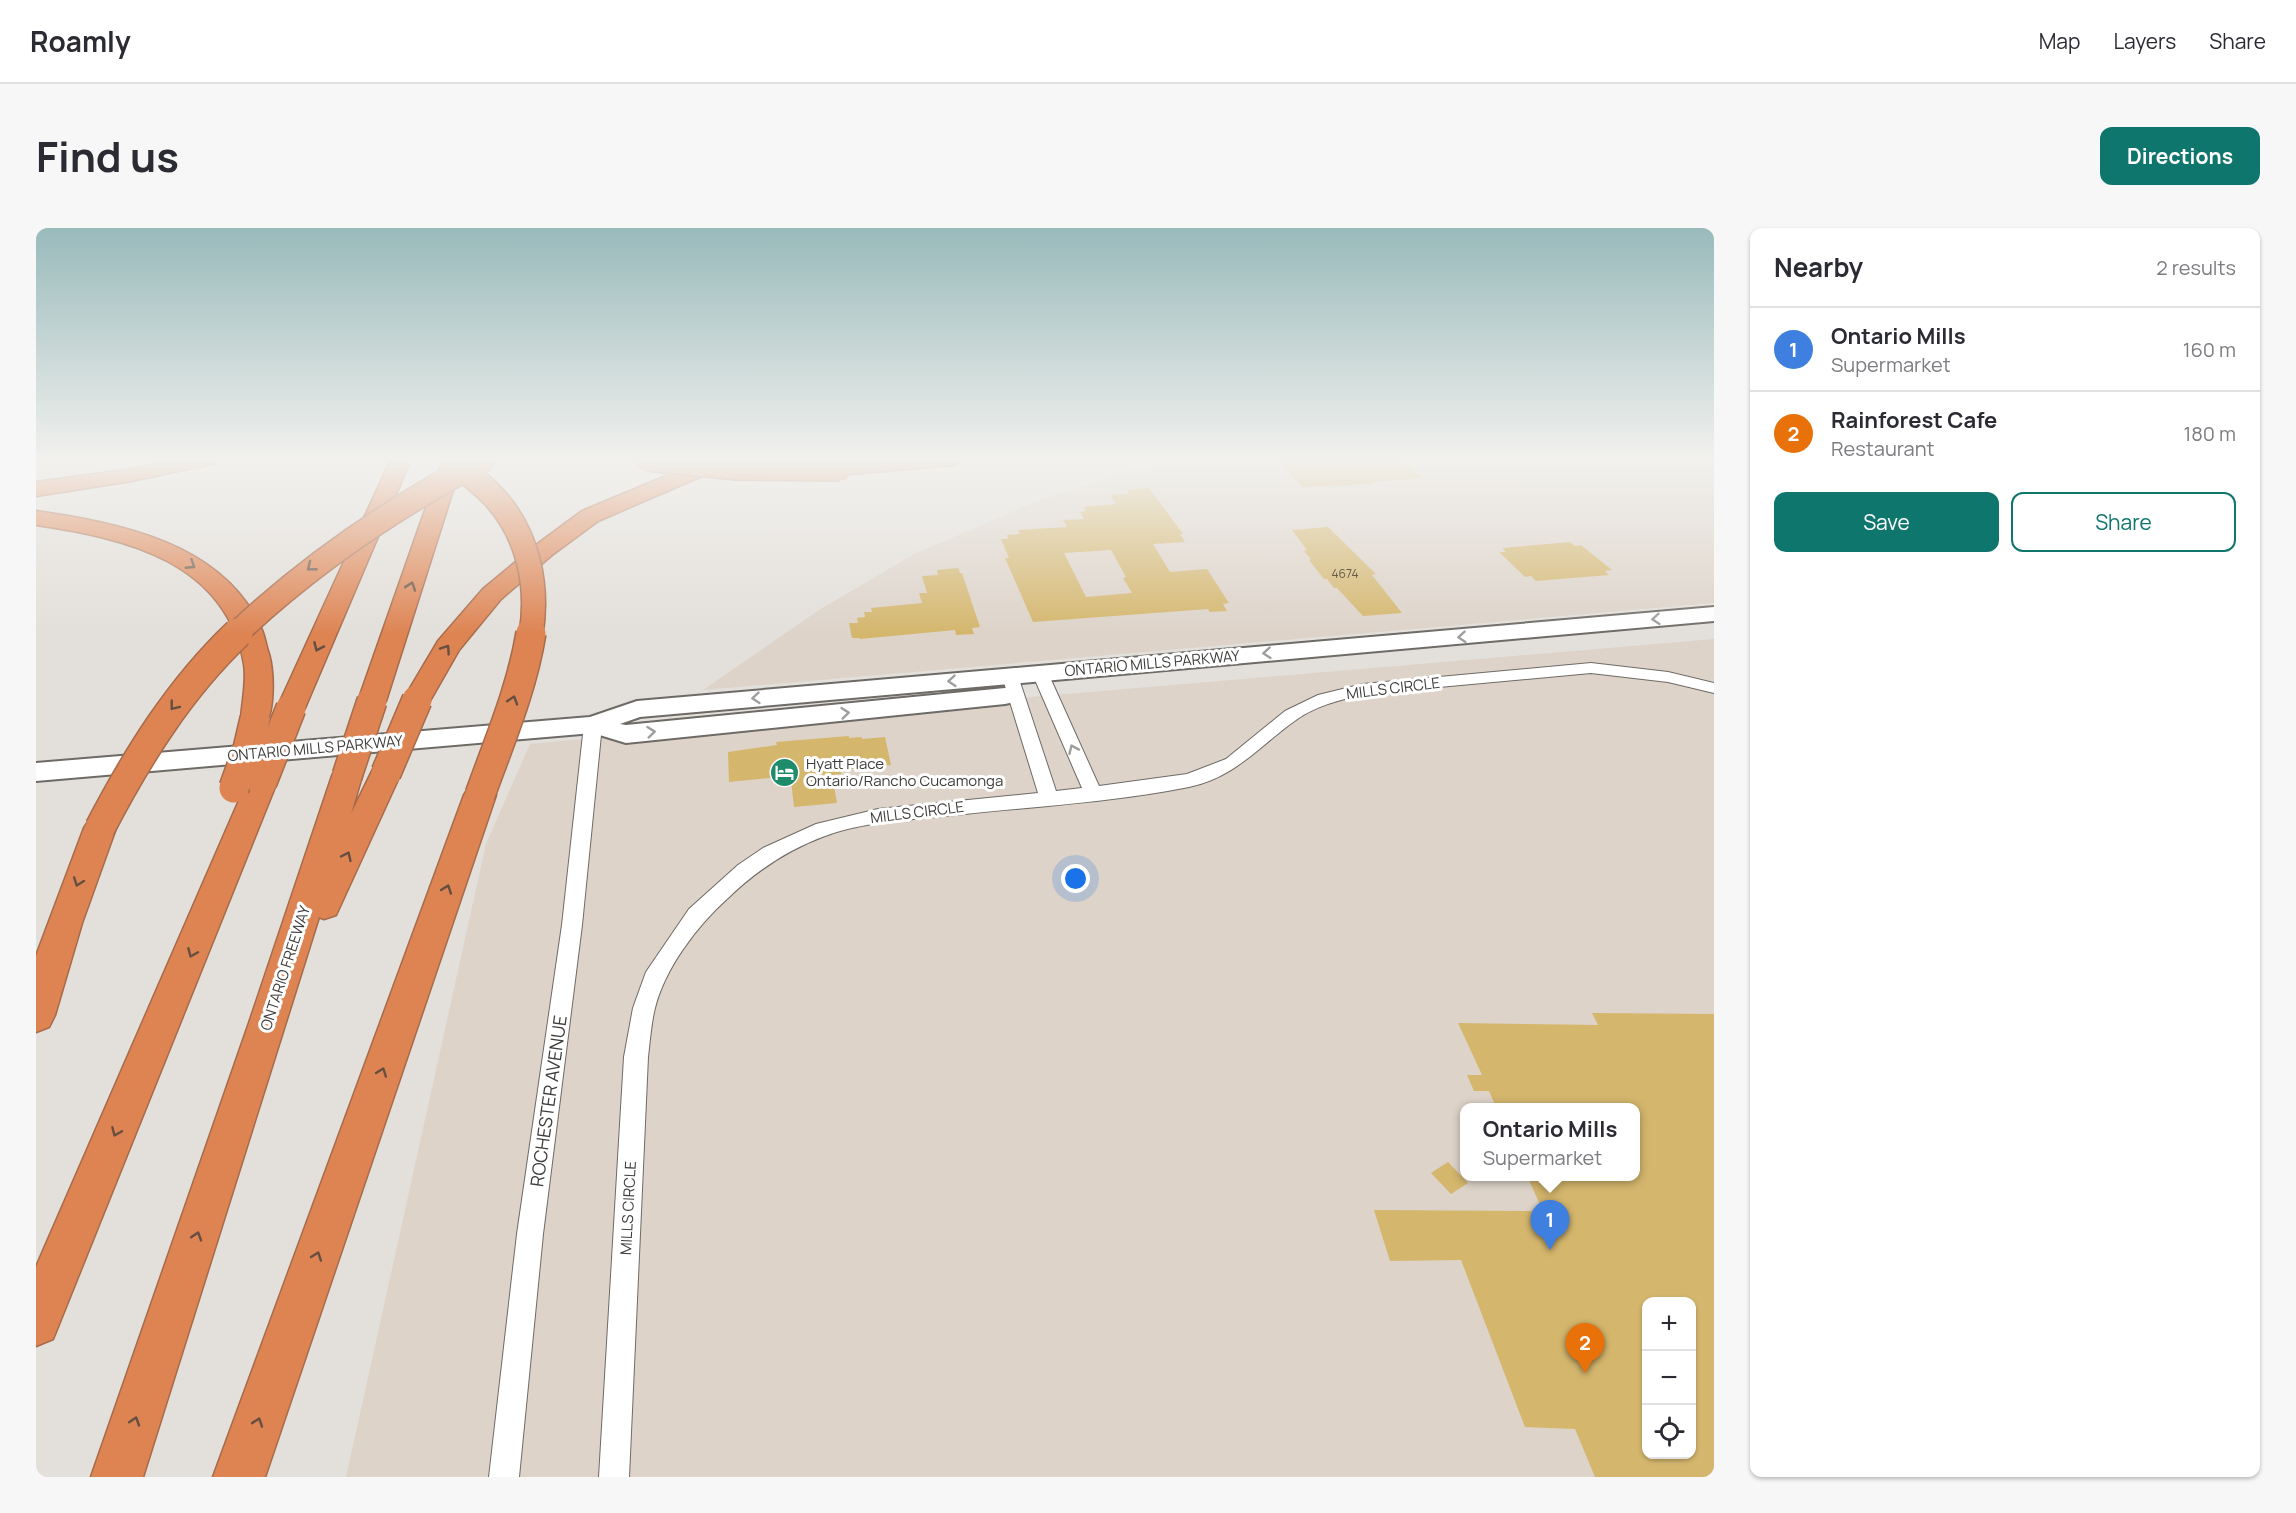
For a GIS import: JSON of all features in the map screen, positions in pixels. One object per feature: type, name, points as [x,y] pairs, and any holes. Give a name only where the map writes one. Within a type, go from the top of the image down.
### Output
[{"type":"highway","points":[[36,1322],[207,917],[248,785],[291,708],[375,517]]},
{"type":"highway","points":[[36,1015],[64,923],[100,828],[130,771],[164,718],[237,632],[301,574],[380,517]]},
{"type":"highway","name":"ONTARIO FREEWAY","points":[[117,1477],[433,517]]},
{"type":"highway","points":[[239,1477],[526,661],[534,622],[535,586],[528,553],[510,517]]},
{"type":"highway","points":[[268,1023],[386,773],[417,700],[447,646],[492,594],[544,550],[588,517]]},
{"type":"highway","points":[[36,519],[95,527],[124,534],[157,546],[202,572],[237,610],[252,639],[258,666],[255,719],[248,749],[248,785]]},
{"type":"main road","name":"ONTARIO MILLS PARKWAY","points":[[1044,683],[1714,614]]},
{"type":"main road","name":"ONTARIO MILLS PARKWAY","points":[[36,772],[593,725],[626,734],[1013,685],[1714,632]]},
{"type":"street","name":"MILLS CIRCLE","points":[[614,1477],[636,1057],[644,1008],[654,979],[683,933],[704,906],[745,870],[770,853],[823,829],[901,812],[1162,786],[1190,780],[1232,763],[1291,715],[1324,699],[1363,689],[1591,668],[1668,677],[1714,688]]},
{"type":"street","points":[[1044,683],[1093,793]]},
{"type":"street","points":[[1013,685],[1049,797]]},
{"type":"street","name":"ROCHESTER AVENUE","points":[[504,1477],[530,1234],[572,925],[593,725]]},
{"type":"shaded area","points":[[1000,517],[1714,517],[1714,603],[703,690],[819,610],[914,554]]},
{"type":"shaded area","points":[[1714,639],[1714,1477],[346,1477],[486,844],[530,744],[1032,697]]},
{"type":"building","points":[[1083,517],[1171,517],[1183,534],[1180,534],[1185,542],[1153,544],[1170,572],[1207,569],[1229,603],[1223,604],[1227,611],[1210,612],[1208,609],[1033,622],[1005,558],[1009,558],[1001,539],[1008,539],[1007,535],[1020,534],[1018,530],[1067,527],[1063,520],[1084,519]],"holes":[[[1111,550],[1126,577],[1123,578],[1132,593],[1086,597],[1064,553]]]},
{"type":"building","points":[[1328,527],[1376,574],[1372,575],[1402,613],[1363,616],[1337,588],[1324,579],[1309,560],[1311,559],[1304,551],[1307,550],[1292,530]]},
{"type":"building","points":[[1570,542],[1575,546],[1581,545],[1612,570],[1605,571],[1609,575],[1536,581],[1531,576],[1525,577],[1499,552],[1506,552],[1502,548]]},
{"type":"building","points":[[958,568],[962,573],[980,627],[972,628],[974,634],[956,635],[955,630],[852,638],[849,623],[858,623],[857,618],[865,617],[864,612],[872,612],[871,608],[922,603],[919,593],[927,593],[922,576],[938,575],[937,570]]},
{"type":"building","name":"Hyatt Place Ontario/Rancho Cucamonga","points":[[849,736],[849,738],[862,737],[862,739],[885,737],[891,765],[841,770],[841,774],[832,775],[837,803],[794,807],[791,780],[780,781],[780,777],[729,782],[728,752],[777,745],[776,742]]},
{"type":"building","points":[[1592,1013],[1714,1014],[1714,1477],[1595,1477],[1575,1429],[1525,1427],[1461,1260],[1390,1261],[1374,1210],[1543,1211],[1529,1181],[1640,1181],[1640,1103],[1494,1103],[1489,1091],[1474,1091],[1467,1075],[1482,1075],[1458,1023],[1598,1025]]},
{"type":"building","points":[[1448,1162],[1460,1175],[1460,1181],[1468,1183],[1451,1194],[1431,1173]]},
{"type":"place","name":"Hyatt Place Ontario/Rancho Cucamonga","points":[[785,772]]},
{"type":"place","name":"Ontario Mills","points":[[1550,1250]]},
{"type":"place","name":"Rainforest Cafe","points":[[1585,1373]]}]
